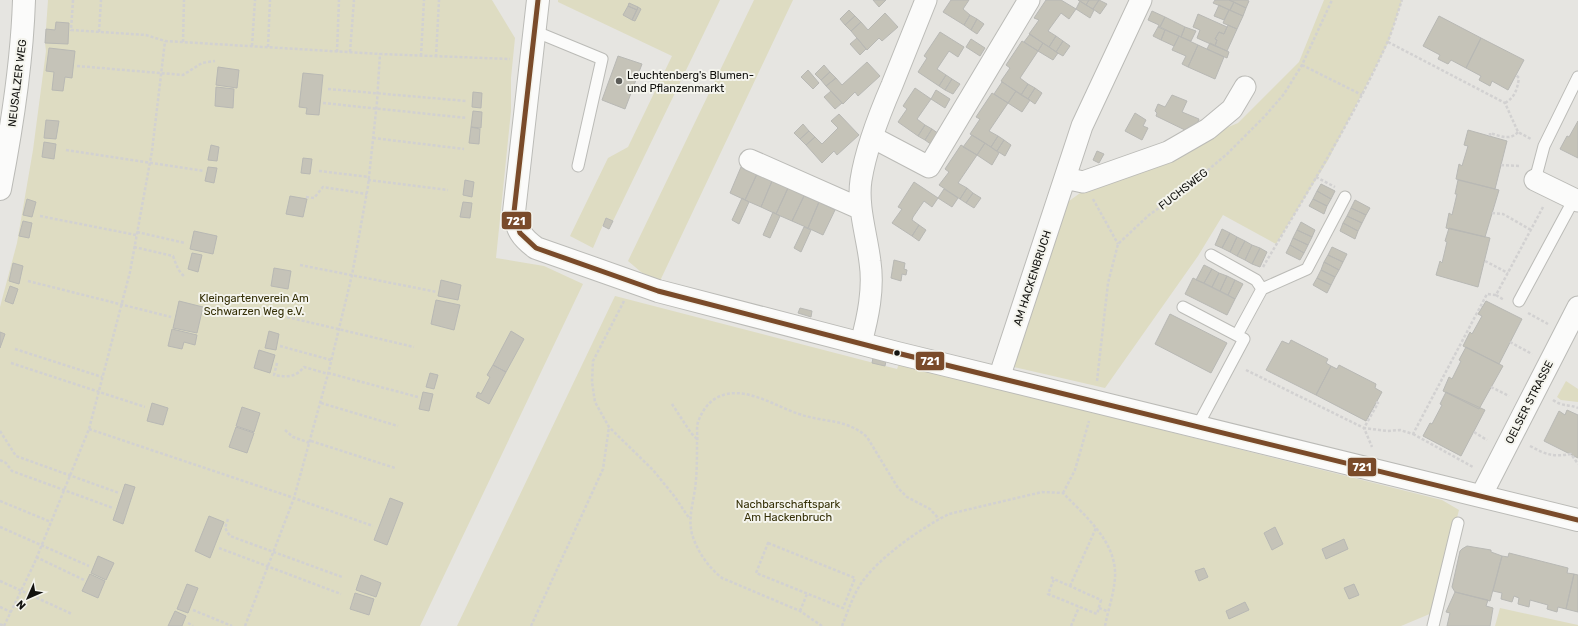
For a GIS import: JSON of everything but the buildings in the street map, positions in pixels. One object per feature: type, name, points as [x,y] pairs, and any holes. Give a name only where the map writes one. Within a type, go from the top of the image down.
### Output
[{"type":"street","name":"NEUSALZER WEG","points":[[0,189],[10,140],[23,29],[24,0]]},
{"type":"street","points":[[538,0],[514,212],[520,232],[525,240],[536,248],[658,291],[1095,402],[1578,520]]},
{"type":"street","points":[[861,343],[866,324],[872,284],[861,209],[861,181],[872,137],[926,0]]},
{"type":"street","points":[[872,137],[929,167],[1030,0]]},
{"type":"street","name":"AM HACKENBRUCH","points":[[999,378],[1074,180],[1082,126],[1141,0]]},
{"type":"street","points":[[1074,180],[1168,152],[1208,129],[1232,109],[1245,87]]},
{"type":"street","points":[[750,160],[861,209]]},
{"type":"street","points":[[1525,173],[1576,200]]},
{"type":"street","name":"OELSER STRASSE","points":[[1481,496],[1578,307]]},
{"type":"lane","points":[[534,31],[602,59],[578,166]]},
{"type":"lane","points":[[1525,173],[1544,146],[1578,77]]},
{"type":"lane","points":[[1211,255],[1259,284],[1305,274],[1344,197]]},
{"type":"lane","points":[[1517,305],[1576,200]]},
{"type":"lane","points":[[1237,335],[1259,284]]},
{"type":"lane","points":[[1183,308],[1244,339],[1197,427]]},
{"type":"lane","points":[[1433,626],[1458,523]]},
{"type":"path","points":[[73,0],[71,30],[146,35],[165,41],[531,62]]},
{"type":"path","points":[[99,32],[101,0]]},
{"type":"path","points":[[183,42],[184,0]]},
{"type":"path","points":[[252,46],[255,0]]},
{"type":"path","points":[[268,47],[270,0]]},
{"type":"path","points":[[337,52],[339,0]]},
{"type":"path","points":[[350,52],[354,0]]},
{"type":"path","points":[[421,56],[424,0]]},
{"type":"path","points":[[436,57],[439,0]]},
{"type":"path","name":"FUCHSWEG","points":[[1118,244],[1149,215],[1183,191],[1227,154],[1265,116],[1284,94],[1302,65],[1332,0]]},
{"type":"path","points":[[1259,284],[1362,95],[1388,42],[1402,0]]},
{"type":"path","points":[[0,624],[4,626],[11,612],[42,544],[89,429],[122,303],[137,233],[150,162],[165,41]]},
{"type":"path","points":[[1388,42],[1505,103],[1518,132],[1544,146]]},
{"type":"path","points":[[245,626],[294,498],[321,403],[352,275],[369,179],[378,93],[380,54]]},
{"type":"path","points":[[78,66],[183,75],[202,63],[215,61]]},
{"type":"path","points":[[1302,65],[1362,95]]},
{"type":"path","points":[[1505,103],[1512,99],[1516,92],[1519,78],[1516,75]]},
{"type":"path","points":[[328,89],[466,101]]},
{"type":"path","points":[[323,103],[467,118]]},
{"type":"path","points":[[1490,136],[1490,133],[1506,138],[1514,136],[1518,132]]},
{"type":"path","points":[[373,138],[464,149]]},
{"type":"path","points":[[66,150],[204,170]]},
{"type":"path","points":[[1501,165],[1525,173],[1524,160]]},
{"type":"path","points":[[320,171],[448,190]]},
{"type":"path","points":[[1063,493],[1075,470],[1095,402],[1108,283],[1118,244],[1074,180]]},
{"type":"path","points":[[306,197],[314,198],[323,187],[366,194]]},
{"type":"path","points":[[1496,295],[1545,204]]},
{"type":"path","points":[[1492,213],[1503,214],[1531,230]]},
{"type":"path","points":[[40,216],[185,242]]},
{"type":"path","points":[[134,247],[173,256],[176,266],[184,276]]},
{"type":"path","points":[[1484,262],[1508,273]]},
{"type":"path","points":[[300,265],[437,292]]},
{"type":"path","points":[[28,281],[122,303],[171,317]]},
{"type":"path","points":[[634,283],[593,361],[592,382],[595,402],[609,427],[652,470],[675,497],[690,518]]},
{"type":"path","points":[[1414,434],[1486,294],[1496,295],[1517,305],[1551,326]]},
{"type":"path","points":[[288,317],[414,347]]},
{"type":"path","points":[[1510,342],[1536,356]]},
{"type":"path","points":[[280,346],[331,360]]},
{"type":"path","points":[[15,349],[102,378]]},
{"type":"path","points":[[11,363],[144,407]]},
{"type":"path","points":[[277,363],[274,375],[284,377],[293,376],[300,372],[304,367],[418,397]]},
{"type":"path","points":[[1232,363],[1364,428],[1387,431],[1400,430],[1414,434],[1474,467],[1477,461]]},
{"type":"path","points":[[1491,387],[1513,398]]},
{"type":"path","points":[[822,626],[800,611],[722,578],[713,571],[701,556],[692,534],[690,518],[695,488],[697,424],[707,405],[716,398],[728,394],[744,394],[811,418],[851,425],[867,436],[898,488],[907,497],[930,509],[939,519]]},
{"type":"path","points":[[1550,397],[1561,405],[1578,408]]},
{"type":"path","points":[[1364,428],[1378,403],[1376,402]]},
{"type":"path","points":[[321,403],[398,426]]},
{"type":"path","points":[[672,404],[690,433],[697,439]]},
{"type":"path","points":[[531,626],[603,469],[609,427]]},
{"type":"path","points":[[1364,428],[1381,472]]},
{"type":"path","points":[[89,429],[373,526]]},
{"type":"path","points":[[284,430],[293,437],[395,468]]},
{"type":"path","points":[[0,431],[16,456],[119,493]]},
{"type":"path","points":[[1474,432],[1487,440],[1491,434]]},
{"type":"path","points":[[1524,443],[1544,454],[1558,456],[1571,454],[1578,464]]},
{"type":"path","points":[[0,460],[6,463],[12,471],[112,508]]},
{"type":"path","points":[[842,626],[862,582],[875,566],[906,541],[949,514],[1042,492],[1063,493],[1096,527],[1104,539],[1113,560],[1115,577],[1113,593],[1107,611],[1105,626]]},
{"type":"path","points":[[0,501],[51,522]]},
{"type":"path","points":[[228,519],[225,528],[230,536],[342,577]]},
{"type":"path","points":[[0,527],[42,544],[89,566]]},
{"type":"path","points":[[1070,586],[1096,527]]},
{"type":"path","points":[[768,543],[856,578],[843,608],[807,594],[756,573],[768,543]]},
{"type":"path","points":[[219,548],[341,594]]},
{"type":"path","points":[[36,557],[84,580]]},
{"type":"path","points":[[1052,578],[1070,586],[1102,600],[1096,614],[1048,594],[1052,578]]},
{"type":"path","points":[[0,581],[72,614]]},
{"type":"path","points":[[800,611],[807,594]]},
{"type":"path","points":[[849,594],[855,596]]},
{"type":"path","points":[[0,607],[11,612]]},
{"type":"path","points":[[1071,626],[1079,607]]},
{"type":"path","points":[[1099,608],[1107,611]]},
{"type":"path","points":[[193,610],[232,626]]},
{"type":"path","points":[[188,623],[193,626]]},
{"type":"green space","name":"Kleingartenverein Am Schwarzen Weg e.V.","points":[[48,0],[492,0],[515,38],[511,78],[511,111],[496,258],[544,266],[583,284],[420,626],[0,626],[0,307],[17,243],[33,150],[46,51],[45,43]]},
{"type":"green space","points":[[558,0],[720,0],[613,221],[606,218],[593,248],[570,236],[608,158],[628,147],[672,56],[558,2]]},
{"type":"green space","points":[[754,0],[793,0],[659,283],[641,272],[628,261]]},
{"type":"green space","points":[[1324,0],[1402,0],[1388,43],[1328,160],[1276,244],[1223,215],[1198,256],[1105,388],[1005,365],[1058,209],[1094,183],[1238,123],[1299,62]]},
{"type":"green space","name":"Nachbarschaftspark Am Hackenbruch","points":[[615,296],[897,369],[899,364],[1442,500],[1459,510],[1432,613],[1401,626],[457,626]]},
{"type":"green space","points":[[1566,381],[1578,389],[1578,402],[1561,400],[1557,397]]},
{"type":"green space","points":[[1500,608],[1578,625],[1578,626],[1495,626]]},
{"type":"transit line","name":"721","points":[[538,0],[514,212],[520,233],[536,248],[658,291],[897,353],[1578,520]]},
{"type":"place","name":"Leuchtenberg's Blumen- und Pflanzenmarkt","points":[[619,81]]}]
